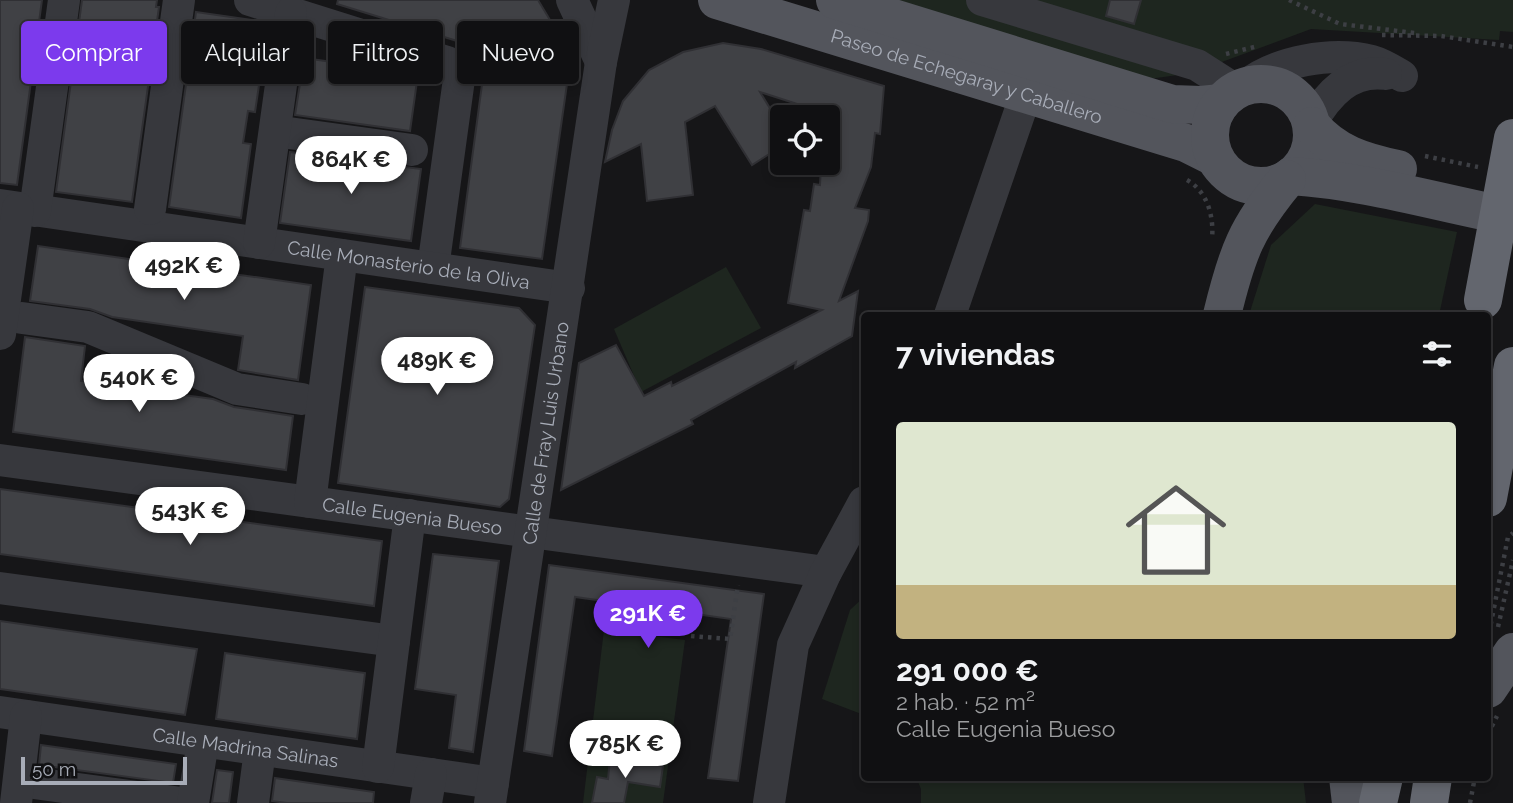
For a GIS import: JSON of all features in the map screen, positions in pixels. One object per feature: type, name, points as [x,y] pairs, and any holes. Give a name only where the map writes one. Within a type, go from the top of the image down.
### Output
[{"type":"highway","points":[[1482,308],[1513,138]]},
{"type":"highway","points":[[1491,482],[1513,366]]},
{"type":"highway","points":[[1378,803],[1383,781]]},
{"type":"highway","points":[[1429,803],[1432,781]]},
{"type":"main road","name":"Paseo de Echegaray y Caballero","points":[[717,0],[1186,143],[1218,162]]},
{"type":"main road","name":"Paseo de Echegaray y Caballero","points":[[835,0],[1154,99],[1185,106],[1234,93]]},
{"type":"main road","points":[[1222,312],[1223,252],[1232,218],[1209,135],[1211,123],[1234,93],[1256,84],[1280,87],[1300,101],[1311,125],[1328,143],[1353,157],[1513,192]]},
{"type":"main road","points":[[1223,252],[1255,220],[1301,166],[1312,141],[1311,125]]},
{"type":"main road","points":[[1218,162],[1232,177],[1252,185],[1273,185],[1289,178],[1332,179],[1376,186],[1513,217]]},
{"type":"main road","points":[[1513,414],[1513,470]]},
{"type":"main road","points":[[1348,781],[1351,803]]},
{"type":"main road","points":[[1435,803],[1448,788],[1450,781]]},
{"type":"street","points":[[64,0],[18,208],[11,326],[88,327],[237,389],[302,399]]},
{"type":"street","points":[[149,209],[179,0]]},
{"type":"street","points":[[250,0],[447,62],[456,69],[459,79],[433,268]]},
{"type":"street","points":[[572,0],[601,62]]},
{"type":"street","name":"Calle de Fray Luis Urbano","points":[[492,793],[601,62],[614,0]]},
{"type":"street","points":[[982,0],[1197,65],[1234,93],[1272,69],[1328,59],[1373,61],[1402,76],[1375,72],[1346,81],[1322,104],[1311,125]]},
{"type":"street","points":[[259,243],[291,13]]},
{"type":"street","points":[[951,312],[1026,94]]},
{"type":"street","points":[[289,134],[412,150]]},
{"type":"street","name":"Calle Monasterio de la Oliva","points":[[18,208],[569,288]]},
{"type":"street","points":[[310,502],[342,255]]},
{"type":"street","name":"Calle Eugenia Bueso","points":[[0,460],[826,572]]},
{"type":"street","points":[[769,803],[793,645],[826,572],[861,508]]},
{"type":"street","points":[[378,767],[410,516]]},
{"type":"street","points":[[0,588],[394,641]]},
{"type":"street","points":[[13,714],[17,792],[182,803]]},
{"type":"street","name":"Calle Madrina Salinas","points":[[13,714],[378,767],[429,789],[492,793]]},
{"type":"street","points":[[193,803],[203,741]]},
{"type":"street","points":[[253,803],[260,750]]},
{"type":"path","points":[[1289,0],[1340,24],[1441,36]]},
{"type":"path","points":[[1179,175],[1194,184],[1205,197],[1212,232],[1223,252]]},
{"type":"path","points":[[1498,660],[1508,537],[1513,533]]},
{"type":"path","points":[[1498,660],[1492,655],[1513,560]]},
{"type":"path","points":[[691,636],[730,639],[742,561]]},
{"type":"path","points":[[1469,803],[1474,781]]},
{"type":"shaded area","points":[[883,0],[1513,0],[1513,32],[1500,31],[1499,40],[1311,29],[1192,73],[1142,80]]},
{"type":"shaded area","points":[[1315,204],[1457,232],[1440,312],[1250,312],[1271,245]]},
{"type":"shaded area","points":[[726,267],[761,328],[641,392],[614,329]]},
{"type":"shaded area","points":[[861,600],[861,714],[822,699],[850,610]]},
{"type":"shaded area","points":[[604,630],[685,640],[663,803],[583,803]]},
{"type":"shaded area","points":[[918,781],[1303,781],[1306,803],[921,803]]},
{"type":"building","points":[[0,0],[42,0],[39,21],[21,21],[21,84],[31,84],[17,185],[0,183]]},
{"type":"building","points":[[82,0],[157,0],[156,7],[159,7],[157,21],[79,21]]},
{"type":"building","points":[[338,0],[538,0],[551,21],[457,21],[457,41],[443,37],[443,21],[392,21],[337,4]]},
{"type":"building","points":[[1110,0],[1141,0],[1134,24],[1106,16]]},
{"type":"building","points":[[196,12],[255,21],[195,21]]},
{"type":"building","points":[[723,43],[761,49],[884,86],[880,134],[875,133],[871,167],[855,208],[869,210],[868,221],[839,301],[858,291],[852,336],[795,368],[796,362],[691,420],[693,424],[561,490],[579,363],[616,345],[644,396],[671,382],[672,386],[822,310],[788,303],[804,210],[810,211],[814,184],[820,185],[820,175],[840,175],[840,105],[800,105],[760,92],[770,108],[770,154],[752,165],[715,106],[685,122],[693,195],[647,201],[641,144],[605,162],[612,130],[623,101],[649,70],[683,52]]},
{"type":"building","points":[[314,59],[328,61],[328,84],[417,84],[410,131],[295,115],[300,84],[314,84]]},
{"type":"building","points":[[71,84],[148,84],[132,202],[56,192]]},
{"type":"building","points":[[186,84],[259,84],[255,112],[248,111],[243,143],[251,144],[241,218],[169,207]]},
{"type":"building","points":[[482,84],[567,84],[542,259],[460,248]]},
{"type":"building","points":[[290,152],[421,169],[411,241],[280,223]]},
{"type":"building","points":[[38,246],[311,285],[298,380],[238,370],[243,336],[112,317],[90,309],[30,301]]},
{"type":"building","points":[[365,287],[519,308],[535,325],[509,499],[500,507],[338,483]]},
{"type":"building","points":[[25,337],[85,346],[81,381],[213,399],[234,407],[293,416],[286,470],[13,432]]},
{"type":"building","points":[[0,489],[382,541],[374,606],[0,554]]},
{"type":"building","points":[[433,554],[499,561],[473,752],[449,748],[456,695],[415,689]]},
{"type":"building","points":[[549,565],[764,594],[738,781],[708,778],[731,619],[575,597],[552,756],[524,751]]},
{"type":"building","points":[[0,621],[197,649],[185,715],[0,689]]},
{"type":"building","points":[[225,653],[365,673],[357,739],[216,719]]},
{"type":"building","points":[[41,745],[176,764],[173,783],[39,765]]},
{"type":"building","points":[[610,758],[663,766],[660,787],[628,782],[624,803],[592,803],[597,777],[608,779]]},
{"type":"building","points":[[217,770],[233,772],[229,803],[212,803]]},
{"type":"building","points":[[275,778],[374,792],[373,803],[272,801]]}]
